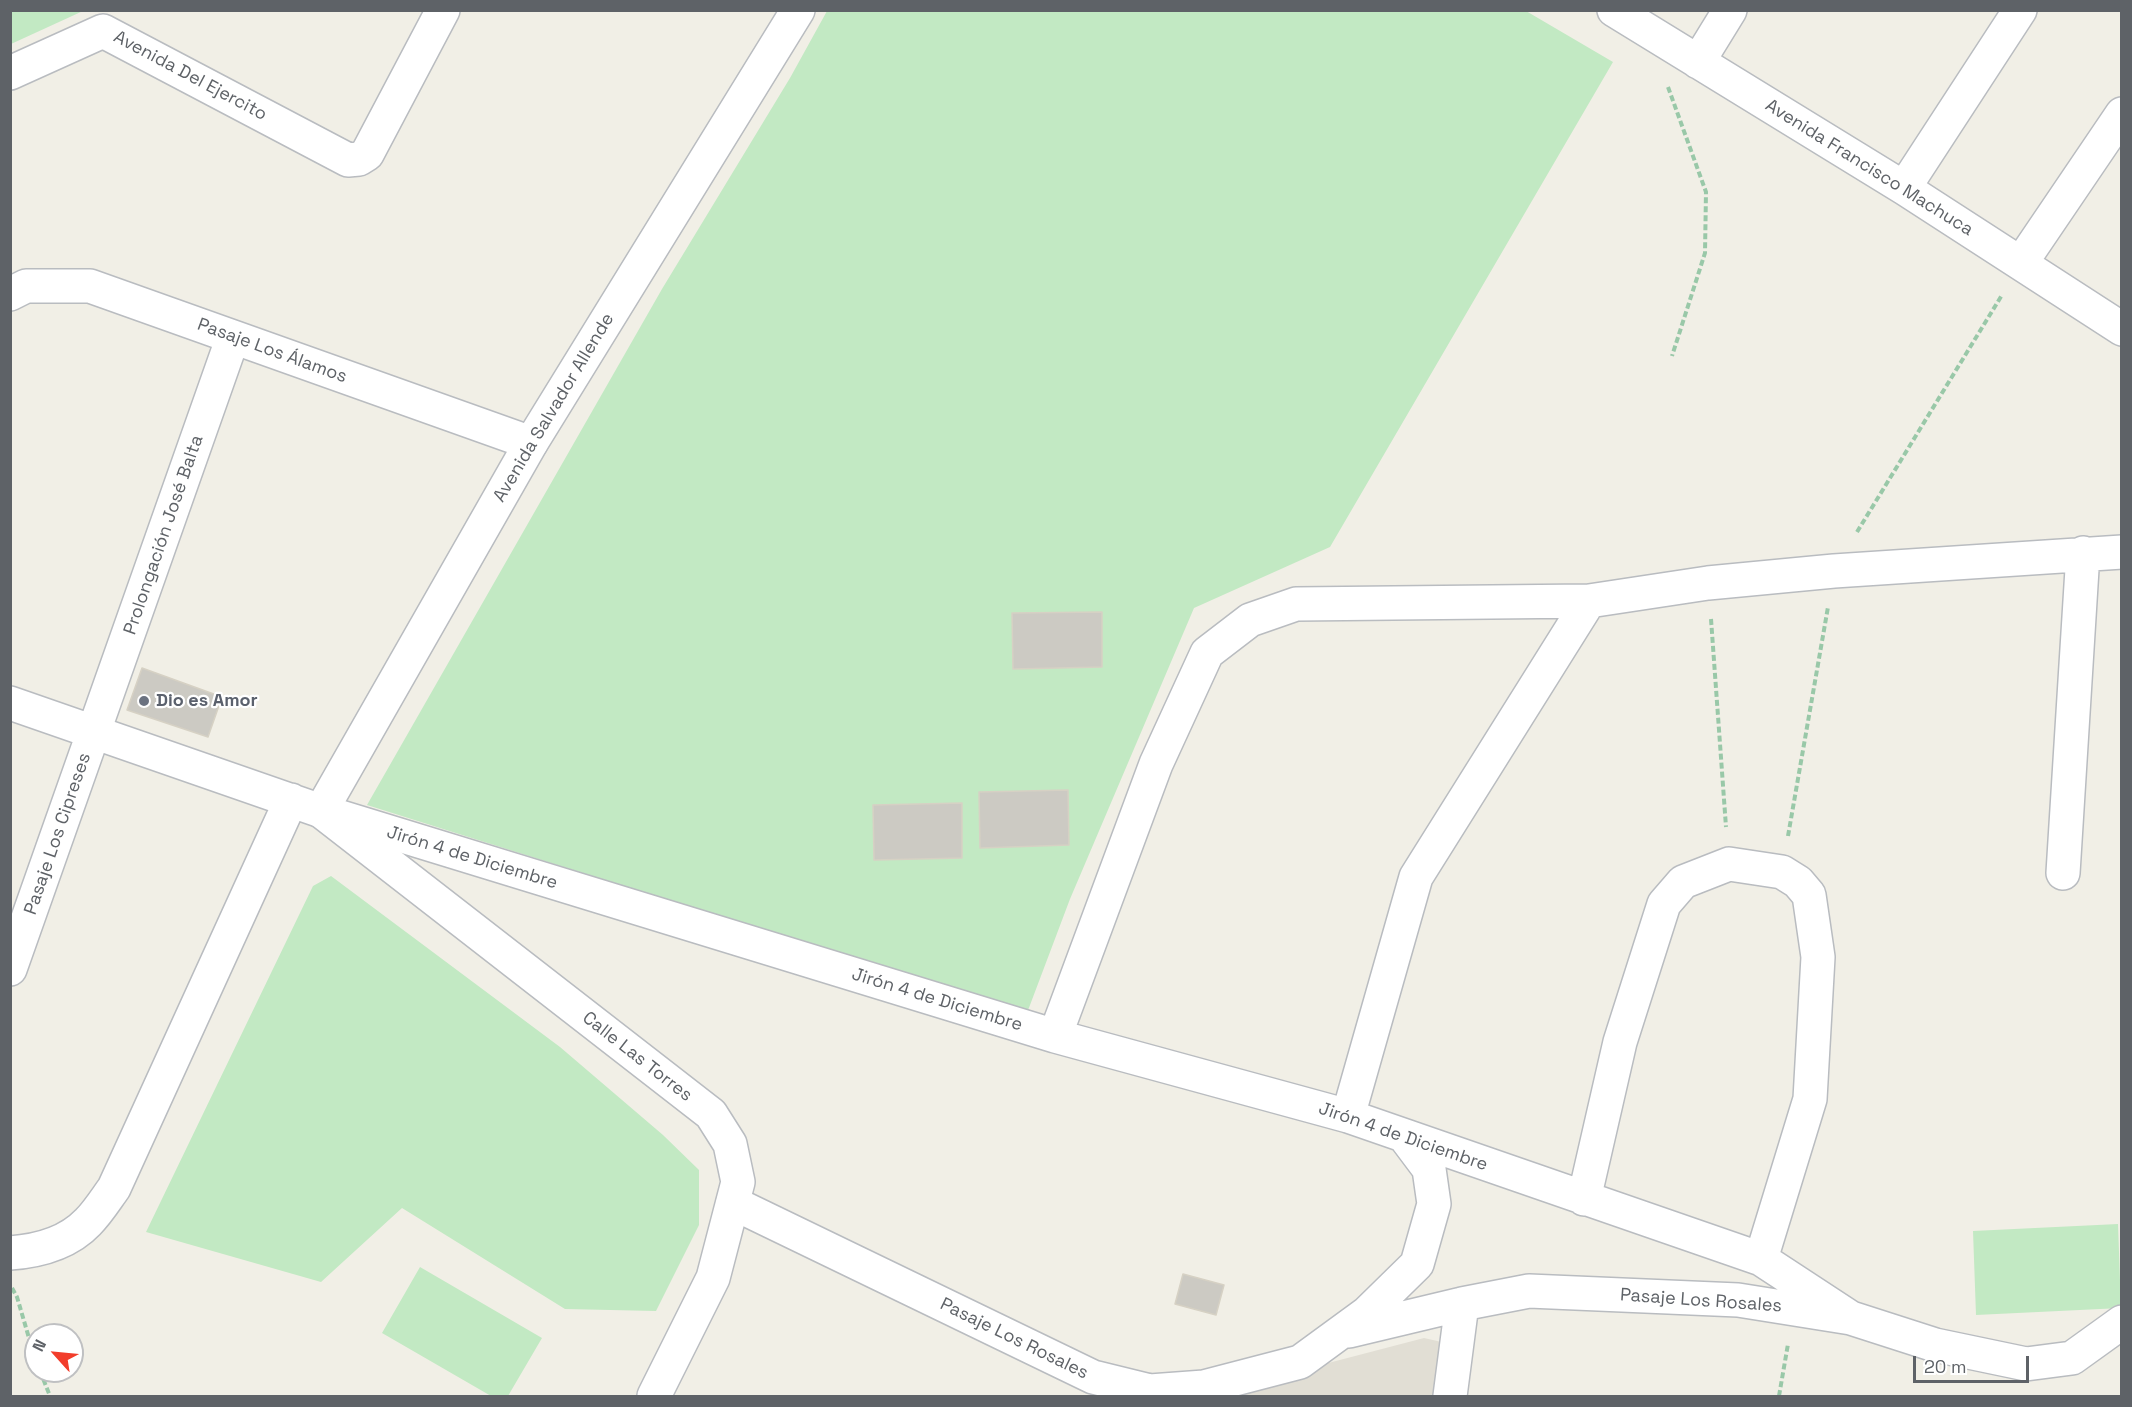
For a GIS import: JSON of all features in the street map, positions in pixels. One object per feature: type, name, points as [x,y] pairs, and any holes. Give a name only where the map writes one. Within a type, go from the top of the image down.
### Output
[{"type":"street","name":"Avenida Del Ejercito","points":[[10,73],[109,21],[348,160],[358,159],[366,154],[442,10]]},
{"type":"street","name":"Avenida Salvador Allende","points":[[321,812],[531,443],[798,10]]},
{"type":"street","name":"Avenida Francisco Machuca","points":[[1614,10],[1904,188],[2121,329]]},
{"type":"street","points":[[1698,62],[1731,10]]},
{"type":"street","points":[[1904,188],[2020,10]]},
{"type":"street","points":[[2021,263],[2121,114]]},
{"type":"street","name":"Pasaje Los Álamos","points":[[10,294],[26,286],[90,286],[531,443]]},
{"type":"street","name":"Prolongación José Balta","points":[[94,733],[233,337]]},
{"type":"street","points":[[1055,1036],[1156,764],[1207,652],[1250,620],[1296,604],[1589,601],[1708,583],[1834,571],[2121,552]]},
{"type":"street","points":[[2062,873],[2083,553]]},
{"type":"street","points":[[1348,1116],[1416,877],[1589,601]]},
{"type":"street","name":"Jirón 4 de Diciembre","points":[[10,703],[321,812],[1055,1036],[1348,1116],[1761,1259],[1851,1318]]},
{"type":"street","name":"Pasaje Los Cipreses","points":[[10,969],[94,733]]},
{"type":"street","points":[[10,1253],[32,1252],[59,1243],[87,1224],[114,1188],[291,800]]},
{"type":"street","name":"Calle Las Torres","points":[[321,812],[711,1114],[730,1144],[738,1182],[713,1278],[654,1396]]},
{"type":"street","points":[[1584,1199],[1620,1042],[1664,903],[1683,882],[1729,864],[1782,872],[1798,882],[1809,895],[1818,957],[1810,1099],[1761,1259]]},
{"type":"street","name":"Pasaje Los Rosales","points":[[733,1203],[1094,1377],[1135,1393],[1204,1388],[1300,1362],[1367,1313],[1417,1264],[1434,1204],[1429,1169],[1405,1137]]},
{"type":"street","name":"Pasaje Los Rosales","points":[[1339,1334],[1462,1304],[1530,1291],[1738,1300],[1851,1318],[1935,1345],[2026,1364],[2072,1358],[2121,1322]]},
{"type":"street","points":[[1450,1396],[1462,1304]]},
{"type":"path","points":[[1667,85],[1706,192],[1705,253],[1672,356]]},
{"type":"path","points":[[1708,583],[1729,864]]},
{"type":"path","points":[[10,1285],[17,1297],[25,1323]]},
{"type":"shaded area","points":[[1424,1338],[1446,1343],[1439,1396],[1202,1396]]},
{"type":"green space","points":[[11,10],[83,10],[83,11],[11,44]]},
{"type":"green space","points":[[827,11],[1526,11],[1613,62],[1330,547],[1194,608],[1070,899],[1027,1013],[367,805],[662,289],[790,78]]},
{"type":"green space","points":[[331,876],[560,1047],[663,1135],[699,1170],[699,1225],[656,1311],[565,1309],[402,1208],[321,1282],[146,1232],[313,886]]},
{"type":"green space","points":[[2118,1224],[2121,1308],[1976,1315],[1973,1231]]},
{"type":"green space","points":[[420,1267],[542,1338],[508,1396],[491,1396],[382,1333]]},
{"type":"building","points":[[1102,612],[1102,667],[1013,669],[1012,613]]},
{"type":"building","points":[[142,668],[222,697],[208,737],[127,710]]},
{"type":"building","points":[[1068,790],[1069,845],[980,848],[979,792]]},
{"type":"building","points":[[962,803],[962,858],[874,860],[873,805]]},
{"type":"building","points":[[1183,1274],[1224,1285],[1216,1315],[1175,1304]]},
{"type":"place","name":"Dio es Amor","points":[[144,701]]}]
